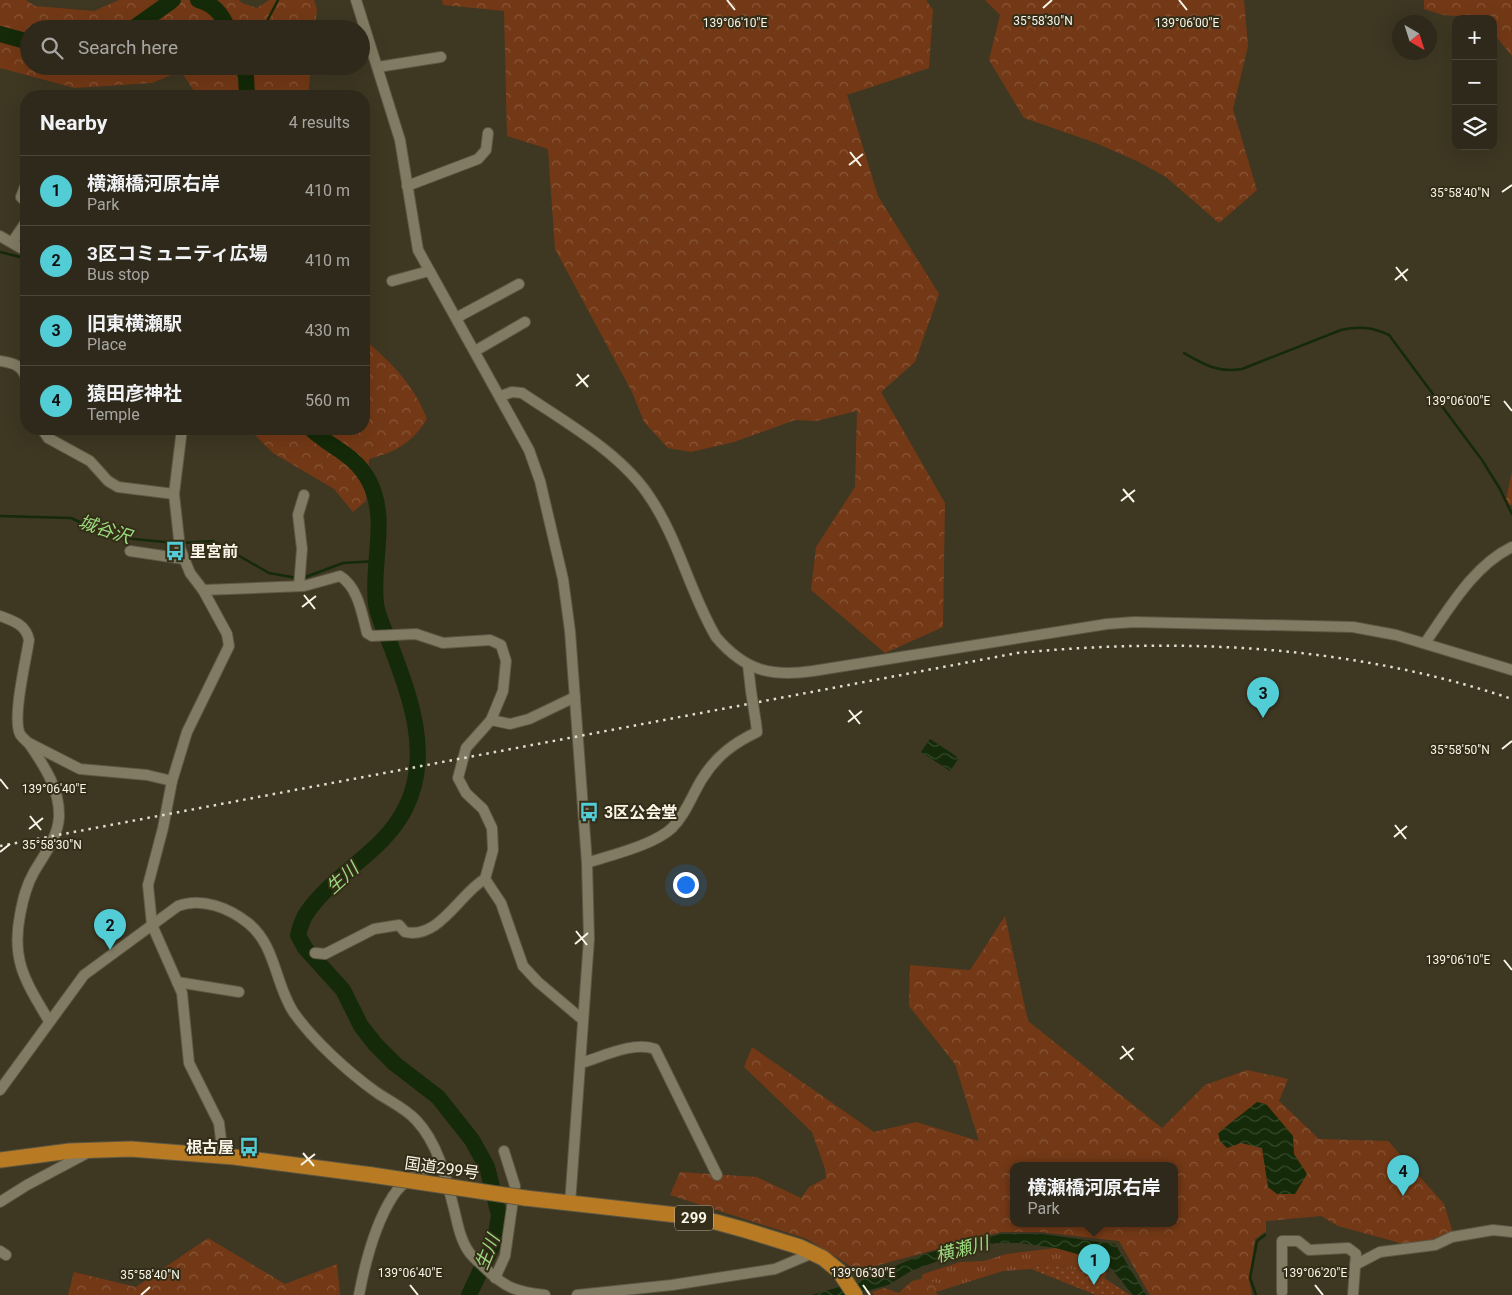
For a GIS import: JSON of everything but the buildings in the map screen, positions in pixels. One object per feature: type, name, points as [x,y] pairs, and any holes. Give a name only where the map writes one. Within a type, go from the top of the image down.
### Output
[{"type":"highway","name":"国道299号","points":[[0,1160],[94,1150],[131,1149],[223,1157],[372,1175],[570,1204],[678,1215],[716,1222],[814,1253],[835,1268],[851,1289]]},
{"type":"street","points":[[356,0],[363,20]]},
{"type":"street","points":[[370,43],[400,140],[414,238],[428,271],[524,439],[540,481],[563,578],[575,697],[587,863],[589,940],[570,1204]]},
{"type":"street","points":[[378,67],[441,58]]},
{"type":"street","points":[[407,186],[478,159],[486,150],[488,134]]},
{"type":"street","points":[[13,241],[20,231]]},
{"type":"street","points":[[0,236],[13,241],[20,246]]},
{"type":"street","points":[[392,282],[428,271]]},
{"type":"street","points":[[456,318],[518,284]]},
{"type":"street","points":[[475,352],[525,322]]},
{"type":"street","points":[[0,361],[16,363],[20,368]]},
{"type":"street","points":[[501,396],[512,392],[522,393],[625,466],[641,484],[662,517],[712,630],[726,649],[748,665],[776,674],[795,674],[1107,624],[1134,622],[1353,627],[1396,635],[1512,670]]},
{"type":"street","points":[[46,435],[48,438],[90,461],[108,481],[118,487],[174,494]]},
{"type":"street","points":[[181,435],[174,494],[180,548],[190,573],[203,590],[227,634],[230,646],[186,732],[172,781],[163,828],[148,885],[152,925],[182,993],[189,1063],[219,1122],[223,1157]]},
{"type":"street","points":[[299,585],[302,558],[298,515],[304,495]]},
{"type":"street","points":[[1425,643],[1470,580],[1485,565],[1512,547]]},
{"type":"street","points":[[130,551],[184,559]]},
{"type":"street","points":[[203,590],[299,585],[340,576],[345,579],[356,598],[368,633],[378,637],[416,634],[443,643],[490,640],[501,646],[506,661],[503,691],[491,720],[466,748],[458,778],[466,794],[483,810],[492,828],[493,850],[484,879],[474,885],[441,920],[419,932],[405,932],[399,924],[383,927],[325,954],[316,954]]},
{"type":"street","points":[[0,616],[17,623],[28,634],[29,640],[18,720],[20,735],[29,743],[49,773],[57,800],[59,818],[51,845],[24,892],[16,945],[23,975],[48,1021]]},
{"type":"street","points":[[587,863],[656,839],[671,829],[682,816],[713,764],[731,745],[757,732],[748,665]]},
{"type":"street","points":[[491,720],[510,724],[529,719],[575,697]]},
{"type":"street","points":[[29,743],[80,768],[147,775],[172,781]]},
{"type":"street","points":[[484,879],[501,903],[523,966],[538,982],[583,1020]]},
{"type":"street","points":[[0,1090],[48,1021],[84,975],[178,906],[190,902],[214,905],[248,923],[260,934],[268,949],[279,985],[295,1014],[312,1034],[357,1077],[416,1120],[432,1142],[446,1175],[460,1231],[469,1252],[508,1288],[545,1295]]},
{"type":"street","points":[[178,982],[239,992]]},
{"type":"street","points":[[581,1063],[640,1046],[655,1049],[717,1174]]},
{"type":"street","points":[[0,1202],[27,1184],[94,1150]]},
{"type":"street","points":[[492,1275],[505,1256],[515,1186],[504,1150]]},
{"type":"street","points":[[358,1295],[366,1255],[393,1196],[412,1178],[440,1163]]},
{"type":"street","points":[[1355,1265],[1380,1252],[1435,1245],[1452,1237],[1493,1230],[1512,1232]]},
{"type":"street","points":[[1282,1292],[1282,1240],[1298,1241],[1309,1250],[1348,1248],[1356,1254],[1353,1295]]},
{"type":"street","points":[[577,1295],[664,1286],[775,1269],[814,1253]]},
{"type":"green space","points":[[0,0],[26,0],[35,6],[94,11],[119,0],[239,0],[242,3],[257,8],[269,0],[314,0],[317,9],[316,20],[20,20],[20,73],[0,68]]},
{"type":"green space","points":[[442,0],[926,0],[933,10],[929,68],[847,95],[878,196],[939,294],[915,362],[881,392],[945,503],[943,627],[885,653],[811,590],[816,547],[855,487],[857,411],[816,421],[795,420],[734,442],[691,452],[668,448],[644,422],[632,392],[555,249],[548,149],[507,136],[504,11],[443,5]]},
{"type":"green space","points":[[985,0],[1244,0],[1248,46],[1233,109],[1257,190],[1219,223],[1166,177],[1139,162],[1096,143],[1024,118],[989,60],[1000,15]]},
{"type":"green space","points":[[1424,0],[1512,0],[1512,56],[1497,38],[1497,15],[1443,15],[1424,9]]},
{"type":"green space","points":[[26,75],[171,75],[152,83],[75,88]]},
{"type":"green space","points":[[184,75],[310,75],[309,90],[193,90]]},
{"type":"green space","points":[[370,344],[409,385],[427,419],[409,441],[388,453],[369,459],[366,501],[353,512],[334,489],[273,453],[255,435],[370,435]]},
{"type":"green space","points":[[1512,472],[1512,505],[1505,504]]},
{"type":"green space","points":[[1005,916],[1028,1021],[1162,1128],[1205,1085],[1247,1070],[1288,1079],[1279,1101],[1319,1139],[1388,1141],[1444,1204],[1453,1233],[1411,1246],[1338,1226],[1321,1216],[1266,1221],[1266,1231],[1255,1239],[1249,1279],[1252,1295],[1150,1295],[1119,1241],[1040,1232],[1001,1232],[871,1267],[852,1267],[807,1239],[670,1195],[680,1172],[757,1177],[801,1198],[809,1187],[826,1178],[825,1169],[812,1132],[744,1067],[752,1047],[874,1132],[916,1122],[979,1141],[955,1064],[909,1006],[910,965],[970,970]]},
{"type":"green space","points":[[208,1238],[285,1284],[337,1264],[340,1295],[68,1295],[74,1272],[136,1287]]},
{"type":"green space","points":[[1056,1248],[1088,1257],[1107,1273],[1104,1278],[1047,1262],[1031,1269],[1003,1271],[936,1292],[941,1284],[921,1279],[923,1274],[960,1262],[984,1261],[1006,1254]]},
{"type":"green space","points":[[1047,1262],[1104,1278],[1130,1295],[1096,1295],[1031,1269]]},
{"type":"green space","points":[[921,1279],[942,1284],[936,1292],[938,1295],[874,1295],[872,1292],[884,1288],[899,1293],[912,1281]]},
{"type":"water","points":[[930,739],[959,758],[950,771],[921,752]]},
{"type":"water","points":[[1257,1102],[1266,1104],[1293,1136],[1294,1154],[1307,1174],[1295,1194],[1277,1194],[1268,1187],[1262,1148],[1241,1143],[1227,1148],[1220,1141],[1218,1133]]},
{"type":"water","name":"横瀬川","points":[[1001,1234],[1042,1234],[1115,1244],[1146,1295],[1133,1295],[1106,1262],[1056,1248],[1019,1243],[996,1243],[970,1249],[911,1271],[888,1285],[866,1291],[862,1295],[812,1295],[859,1281],[924,1254]]},
{"type":"waterway","name":"生川","points":[[145,20],[173,0]]},
{"type":"waterway","name":"生川","points":[[198,0],[209,4],[217,10],[224,20]]},
{"type":"waterway","points":[[268,20],[278,0]]},
{"type":"waterway","name":"生川","points":[[0,34],[20,40]]},
{"type":"waterway","name":"生川","points":[[246,75],[247,90]]},
{"type":"waterway","points":[[0,252],[20,257]]},
{"type":"waterway","points":[[1184,353],[1212,367],[1233,370],[1242,369],[1341,330],[1365,328],[1389,335],[1482,460],[1500,489],[1512,514]]},
{"type":"waterway","name":"生川","points":[[318,435],[357,464],[369,481],[375,496],[379,526],[375,589],[376,604],[411,705],[418,746],[414,787],[406,807],[396,823],[372,850],[330,886],[317,900],[305,916],[298,935],[305,948],[343,990],[361,1026],[375,1044],[395,1064],[438,1097],[472,1140],[487,1167],[499,1215],[495,1240],[469,1295]]},
{"type":"waterway","name":"城谷沢","points":[[0,516],[71,518],[112,537],[176,543]]},
{"type":"waterway","name":"城谷沢","points":[[182,543],[213,541],[269,573],[297,578]]},
{"type":"waterway","name":"城谷沢","points":[[303,578],[343,563],[377,561]]},
{"type":"waterway","points":[[1256,1295],[1250,1278],[1257,1241],[1265,1235]]},
{"type":"railway","points":[[0,846],[1017,653],[1142,646],[1205,646],[1267,650],[1329,656],[1390,667],[1451,681],[1512,699]]},
{"type":"place","name":"里宮前","points":[[175,551]]},
{"type":"place","name":"旧東横瀬駅","points":[[1263,718]]},
{"type":"place","name":"3区公会堂","points":[[589,812]]},
{"type":"place","name":"3区コミュニティ広場","points":[[110,950]]},
{"type":"place","name":"根古屋","points":[[249,1147]]},
{"type":"place","name":"猿田彦神社","points":[[1403,1196]]},
{"type":"place","name":"横瀬橋河原右岸","points":[[1094,1285]]}]
